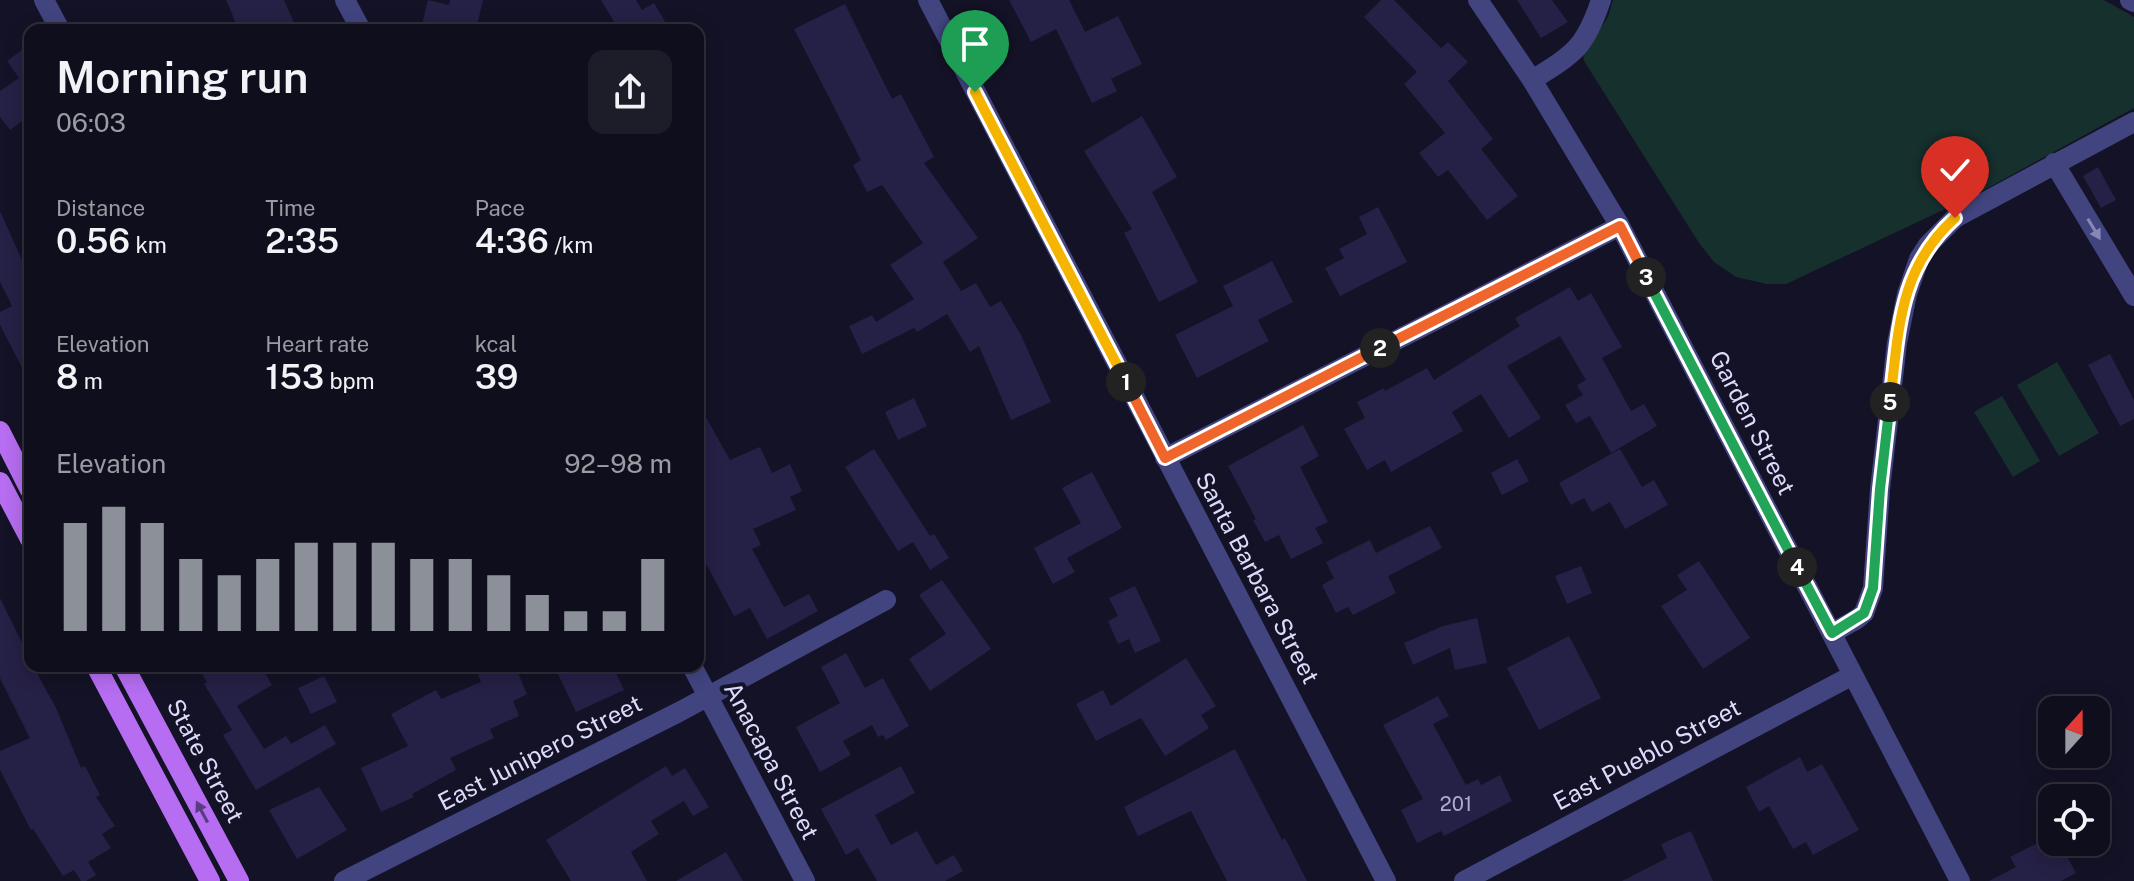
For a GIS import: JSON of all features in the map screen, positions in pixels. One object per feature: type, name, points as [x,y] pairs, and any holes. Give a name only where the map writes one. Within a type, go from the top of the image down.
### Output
[{"type":"main road","points":[[0,431],[24,474]]},
{"type":"main road","points":[[1,487],[24,528]]},
{"type":"main road","points":[[99,672],[210,881]]},
{"type":"main road","name":"State Street","points":[[127,672],[239,881]]},
{"type":"street","points":[[44,0],[57,24]]},
{"type":"street","points":[[345,0],[358,24]]},
{"type":"street","name":"Santa Barbara Street","points":[[928,0],[1386,881]]},
{"type":"street","name":"Garden Street","points":[[1478,0],[1532,80],[1620,226],[1960,881]]},
{"type":"street","points":[[1532,80],[1579,48],[1592,26],[1601,0]]},
{"type":"street","points":[[1832,633],[1864,613],[1873,588],[1880,489],[1897,343],[1907,294],[1919,259],[1934,238],[1955,218],[2134,122]]},
{"type":"street","points":[[2054,163],[2134,296]]},
{"type":"street","points":[[1165,458],[1620,226]]},
{"type":"street","points":[[1,487],[24,482]]},
{"type":"street","name":"East Junipero Street","points":[[344,881],[707,696],[886,600]]},
{"type":"street","name":"Anacapa Street","points":[[695,672],[805,881]]},
{"type":"street","name":"East Pueblo Street","points":[[1464,881],[1853,675]]},
{"type":"street","points":[[123,716],[145,706]]},
{"type":"green space","points":[[1613,0],[2104,0],[2134,17],[2134,108],[1975,195],[1786,284],[1767,284],[1736,277],[1714,262],[1584,61],[1583,55],[1608,17]]},
{"type":"green space","points":[[2057,362],[2099,433],[2059,456],[2017,385]]},
{"type":"green space","points":[[2002,396],[2040,461],[2013,477],[1974,412]]},
{"type":"building","points":[[226,0],[284,0],[295,24],[236,24]]},
{"type":"building","points":[[428,0],[449,5],[450,0],[483,0],[477,24],[422,24]]},
{"type":"building","points":[[601,0],[636,0],[642,10],[654,3],[666,24],[615,24]]},
{"type":"building","points":[[1009,0],[1069,0],[1085,32],[1118,16],[1142,64],[1111,79],[1117,91],[1092,103],[1056,29],[1031,42]]},
{"type":"building","points":[[1381,0],[1394,0],[1441,48],[1448,42],[1468,62],[1448,81],[1493,139],[1481,149],[1518,196],[1487,220],[1448,170],[1438,177],[1419,153],[1445,133],[1404,84],[1417,72],[1364,17]]},
{"type":"building","points":[[1517,0],[1552,0],[1568,22],[1541,38]]},
{"type":"building","points":[[845,4],[892,99],[901,94],[934,157],[924,163],[978,238],[943,262],[961,291],[976,283],[990,307],[1001,301],[1021,335],[1051,402],[1011,420],[979,346],[970,352],[947,314],[917,332],[914,328],[862,354],[849,326],[872,315],[876,322],[914,299],[890,265],[923,243],[882,185],[867,192],[853,165],[861,160],[794,29]]},
{"type":"building","points":[[24,48],[24,120],[10,130],[0,117],[0,91],[19,78],[7,61]]},
{"type":"building","points":[[1142,116],[1177,177],[1152,192],[1198,282],[1159,302],[1124,233],[1132,229],[1084,151]]},
{"type":"building","points":[[2098,167],[2116,200],[2101,208],[2083,176]]},
{"type":"building","points":[[1378,207],[1407,262],[1340,296],[1325,268],[1344,258],[1339,249],[1367,234],[1359,217]]},
{"type":"building","points":[[0,211],[24,259],[24,371],[0,325],[0,312],[12,306],[0,282]]},
{"type":"building","points":[[1272,261],[1293,302],[1258,320],[1269,341],[1197,378],[1175,335],[1233,306],[1223,286]]},
{"type":"building","points":[[1570,287],[1578,301],[1591,293],[1622,347],[1602,358],[1631,411],[1644,404],[1657,426],[1611,453],[1590,416],[1576,423],[1565,405],[1583,395],[1577,385],[1586,380],[1560,336],[1507,366],[1541,418],[1509,438],[1481,394],[1452,412],[1463,431],[1391,472],[1385,460],[1367,470],[1344,429],[1365,418],[1357,402],[1427,368],[1434,380],[1520,326],[1515,318]]},
{"type":"building","points":[[2110,354],[2134,400],[2134,419],[2120,426],[2088,365]]},
{"type":"building","points":[[914,398],[927,426],[898,440],[885,412]]},
{"type":"building","points":[[704,414],[730,460],[760,447],[772,473],[790,464],[802,491],[790,497],[796,510],[753,529],[761,545],[752,549],[784,607],[809,594],[818,611],[767,639],[750,608],[734,616],[704,560]]},
{"type":"building","points":[[1303,425],[1319,456],[1300,467],[1328,522],[1315,528],[1323,543],[1291,559],[1279,535],[1265,542],[1228,466]]},
{"type":"building","points":[[874,449],[930,536],[934,534],[949,558],[930,570],[913,542],[898,551],[845,467]]},
{"type":"building","points":[[1620,449],[1642,487],[1654,480],[1668,505],[1625,529],[1610,502],[1592,512],[1584,498],[1571,505],[1559,483]]},
{"type":"building","points":[[1517,459],[1529,481],[1502,495],[1491,473]]},
{"type":"building","points":[[1092,472],[1122,528],[1067,558],[1075,572],[1053,584],[1034,548],[1081,523],[1062,488]]},
{"type":"building","points":[[1430,526],[1442,548],[1388,576],[1396,593],[1353,615],[1348,607],[1336,613],[1322,585],[1334,578],[1326,562],[1370,540],[1376,553]]},
{"type":"building","points":[[1699,561],[1750,638],[1703,669],[1661,606],[1687,590],[1677,575]]},
{"type":"building","points":[[1581,566],[1592,593],[1567,604],[1555,576]]},
{"type":"building","points":[[942,580],[991,649],[930,691],[909,659],[946,634],[919,595]]},
{"type":"building","points":[[1135,586],[1161,641],[1135,653],[1129,639],[1118,644],[1108,621],[1118,616],[1109,598]]},
{"type":"building","points":[[0,598],[24,647],[24,672],[36,672],[56,708],[81,768],[85,766],[100,795],[96,797],[115,826],[102,834],[111,848],[88,862],[96,875],[86,881],[81,881],[74,870],[63,876],[31,830],[0,770],[0,751],[30,738],[0,678]]},
{"type":"building","points":[[1477,618],[1487,663],[1455,670],[1450,648],[1413,665],[1404,643],[1443,626]]},
{"type":"building","points":[[1569,636],[1601,698],[1539,730],[1507,668]]},
{"type":"building","points":[[846,653],[865,688],[883,678],[909,726],[886,740],[883,735],[878,737],[872,725],[843,741],[851,755],[820,772],[796,727],[840,703],[821,667]]},
{"type":"building","points":[[1186,658],[1216,706],[1201,715],[1209,728],[1165,756],[1141,718],[1096,741],[1076,704],[1103,690],[1111,706]]},
{"type":"building","points":[[201,672],[264,672],[272,685],[237,706],[264,749],[286,736],[291,744],[325,725],[336,744],[256,790],[223,735],[232,730],[204,684],[207,682]]},
{"type":"building","points":[[477,672],[518,672],[527,694],[513,701],[519,716],[490,729],[494,738],[450,758],[456,770],[412,794],[414,797],[381,812],[361,768],[408,746],[391,714],[436,690],[441,699],[481,682]]},
{"type":"building","points":[[616,672],[624,690],[576,712],[558,674]]},
{"type":"building","points":[[324,676],[337,702],[311,714],[298,688]]},
{"type":"building","points":[[1438,696],[1449,716],[1433,724],[1466,785],[1478,779],[1481,785],[1500,775],[1512,801],[1444,836],[1441,831],[1417,843],[1401,810],[1423,799],[1383,725]]},
{"type":"building","points":[[1235,749],[1307,881],[1227,881],[1191,811],[1138,836],[1124,807]]},
{"type":"building","points":[[1800,757],[1807,772],[1822,764],[1859,830],[1813,855],[1806,842],[1793,849],[1769,806],[1759,812],[1746,787]]},
{"type":"building","points":[[666,766],[672,776],[685,768],[709,807],[693,816],[684,801],[651,821],[659,834],[631,852],[647,881],[571,881],[546,840]]},
{"type":"building","points":[[901,766],[915,793],[875,815],[891,845],[917,831],[936,865],[954,855],[963,871],[945,881],[877,881],[858,848],[846,855],[821,809]]},
{"type":"building","points":[[319,787],[347,830],[297,859],[269,810]]},
{"type":"building","points":[[1691,831],[1713,881],[1622,881],[1667,858],[1661,844]]},
{"type":"building","points":[[2038,843],[2038,856],[2067,856],[2076,873],[2061,881],[1989,881],[2016,867],[2010,857]]},
{"type":"building","points":[[726,852],[743,881],[676,881]]},
{"type":"route","points":[[975,92],[1165,458],[1620,226],[1832,633],[1857,619],[1868,605],[1875,572],[1880,489],[1902,312],[1919,259],[1928,245],[1955,218]]}]
